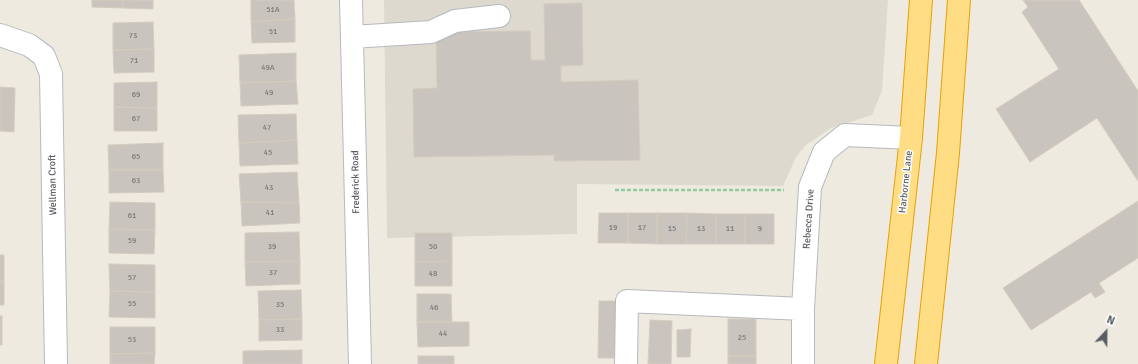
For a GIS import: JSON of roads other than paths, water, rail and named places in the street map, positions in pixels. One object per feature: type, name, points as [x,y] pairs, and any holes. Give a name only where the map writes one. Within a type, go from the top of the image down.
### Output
[{"type":"highway","name":"Harborne Lane","points":[[886,364],[911,138],[921,0]]},
{"type":"highway","points":[[926,364],[948,153],[959,0]]},
{"type":"street","name":"Frederick Road","points":[[351,0],[360,364]]},
{"type":"street","points":[[352,37],[431,32],[455,21],[499,16]]},
{"type":"street","name":"Wellman Croft","points":[[0,35],[28,45],[44,56],[51,74],[56,364]]},
{"type":"street","name":"Rebecca Drive","points":[[803,364],[803,309],[810,187],[824,152],[845,135],[911,138]]},
{"type":"street","points":[[626,364],[627,301],[803,309]]}]
